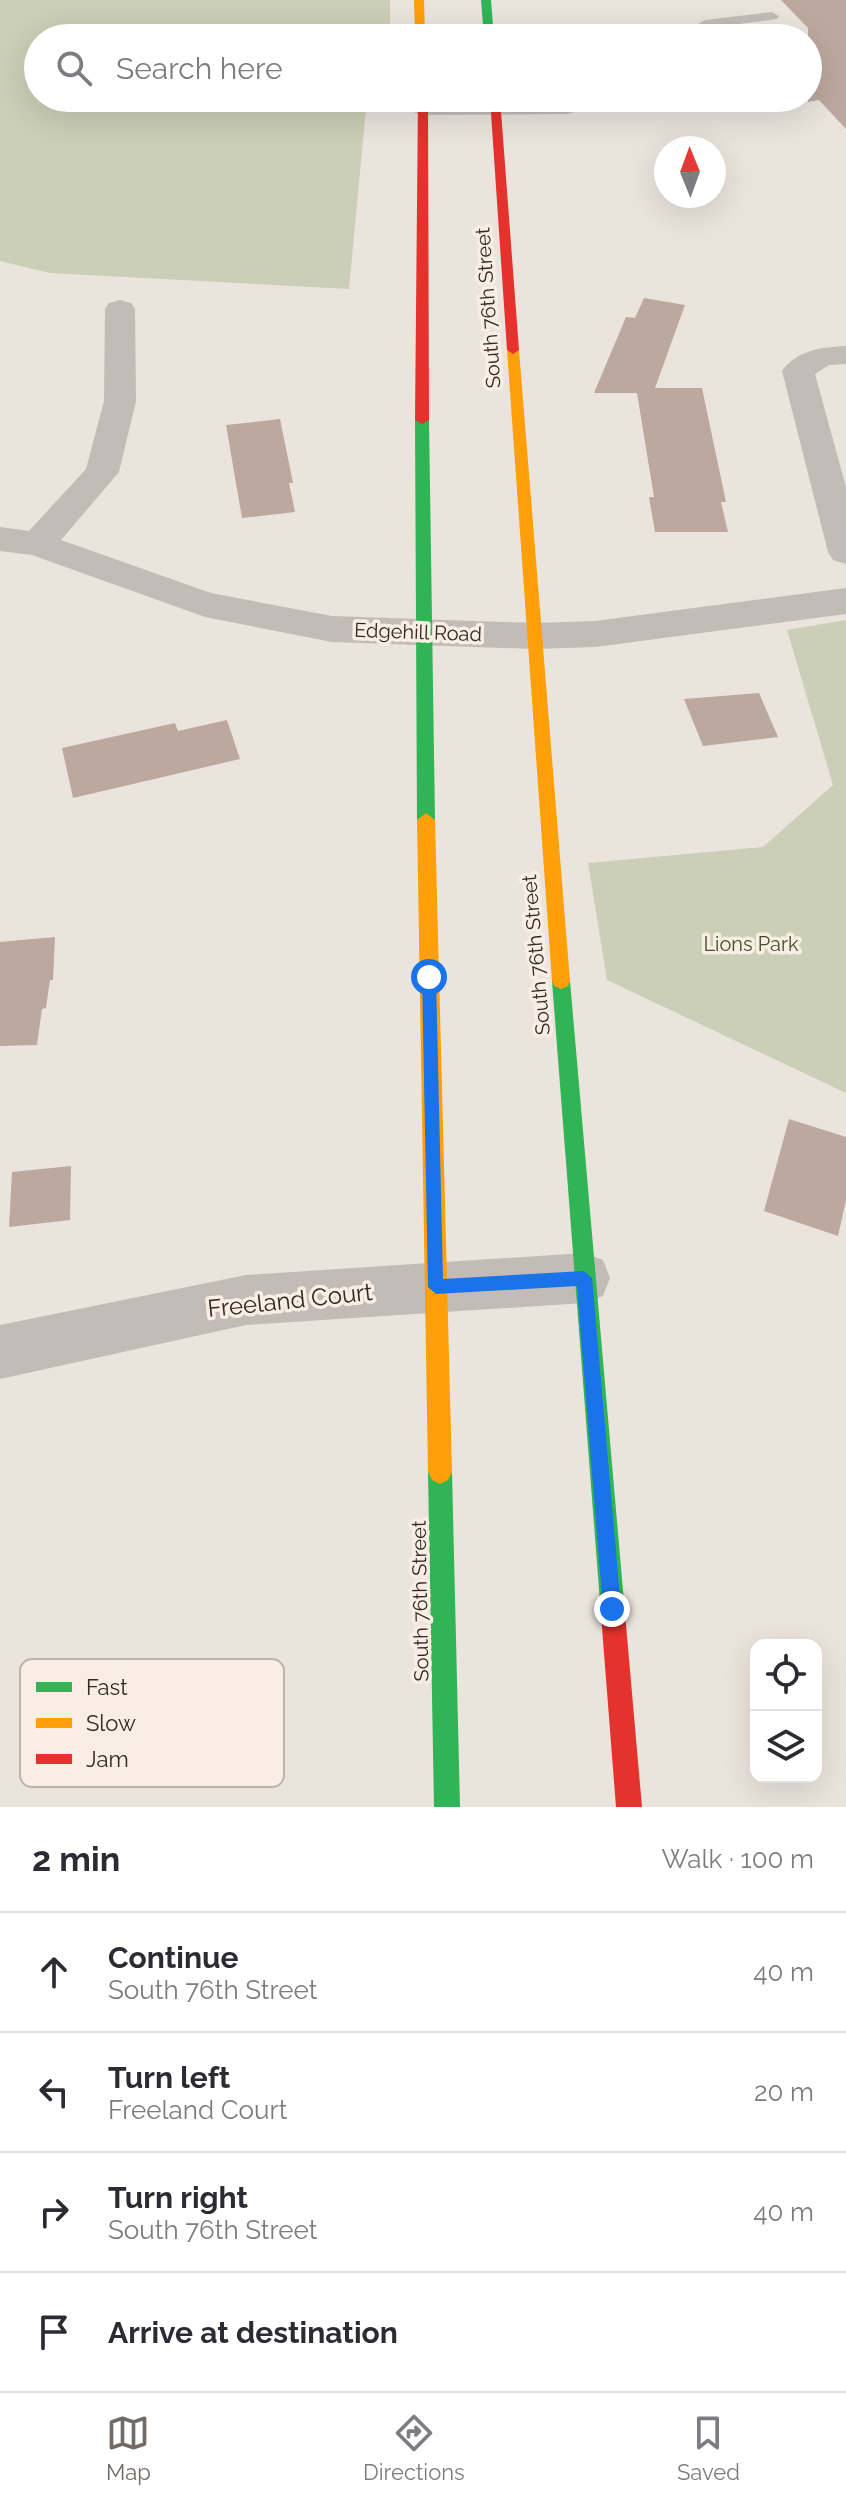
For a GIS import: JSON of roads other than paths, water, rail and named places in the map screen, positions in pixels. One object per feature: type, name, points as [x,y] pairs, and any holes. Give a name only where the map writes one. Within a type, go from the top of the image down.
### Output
[{"type":"main road","points":[[419,0],[420,24]]},
{"type":"main road","points":[[486,0],[488,24]]},
{"type":"main road","name":"South 76th Street","points":[[423,112],[422,633],[447,1807]]},
{"type":"main road","name":"South 76th Street","points":[[497,112],[584,1278],[629,1807]]},
{"type":"street","points":[[37,544],[102,472],[120,401],[120,309]]},
{"type":"street","points":[[846,355],[822,356],[798,371],[846,552]]},
{"type":"street","name":"Edgehill Road","points":[[0,539],[37,544],[205,604],[332,629],[534,636],[595,634],[846,601]]},
{"type":"street","name":"Freeland Court","points":[[0,1352],[246,1300],[584,1278]]},
{"type":"lane","points":[[705,24],[772,16]]},
{"type":"park label","name":"Lions Park","points":[[751,944]]}]
